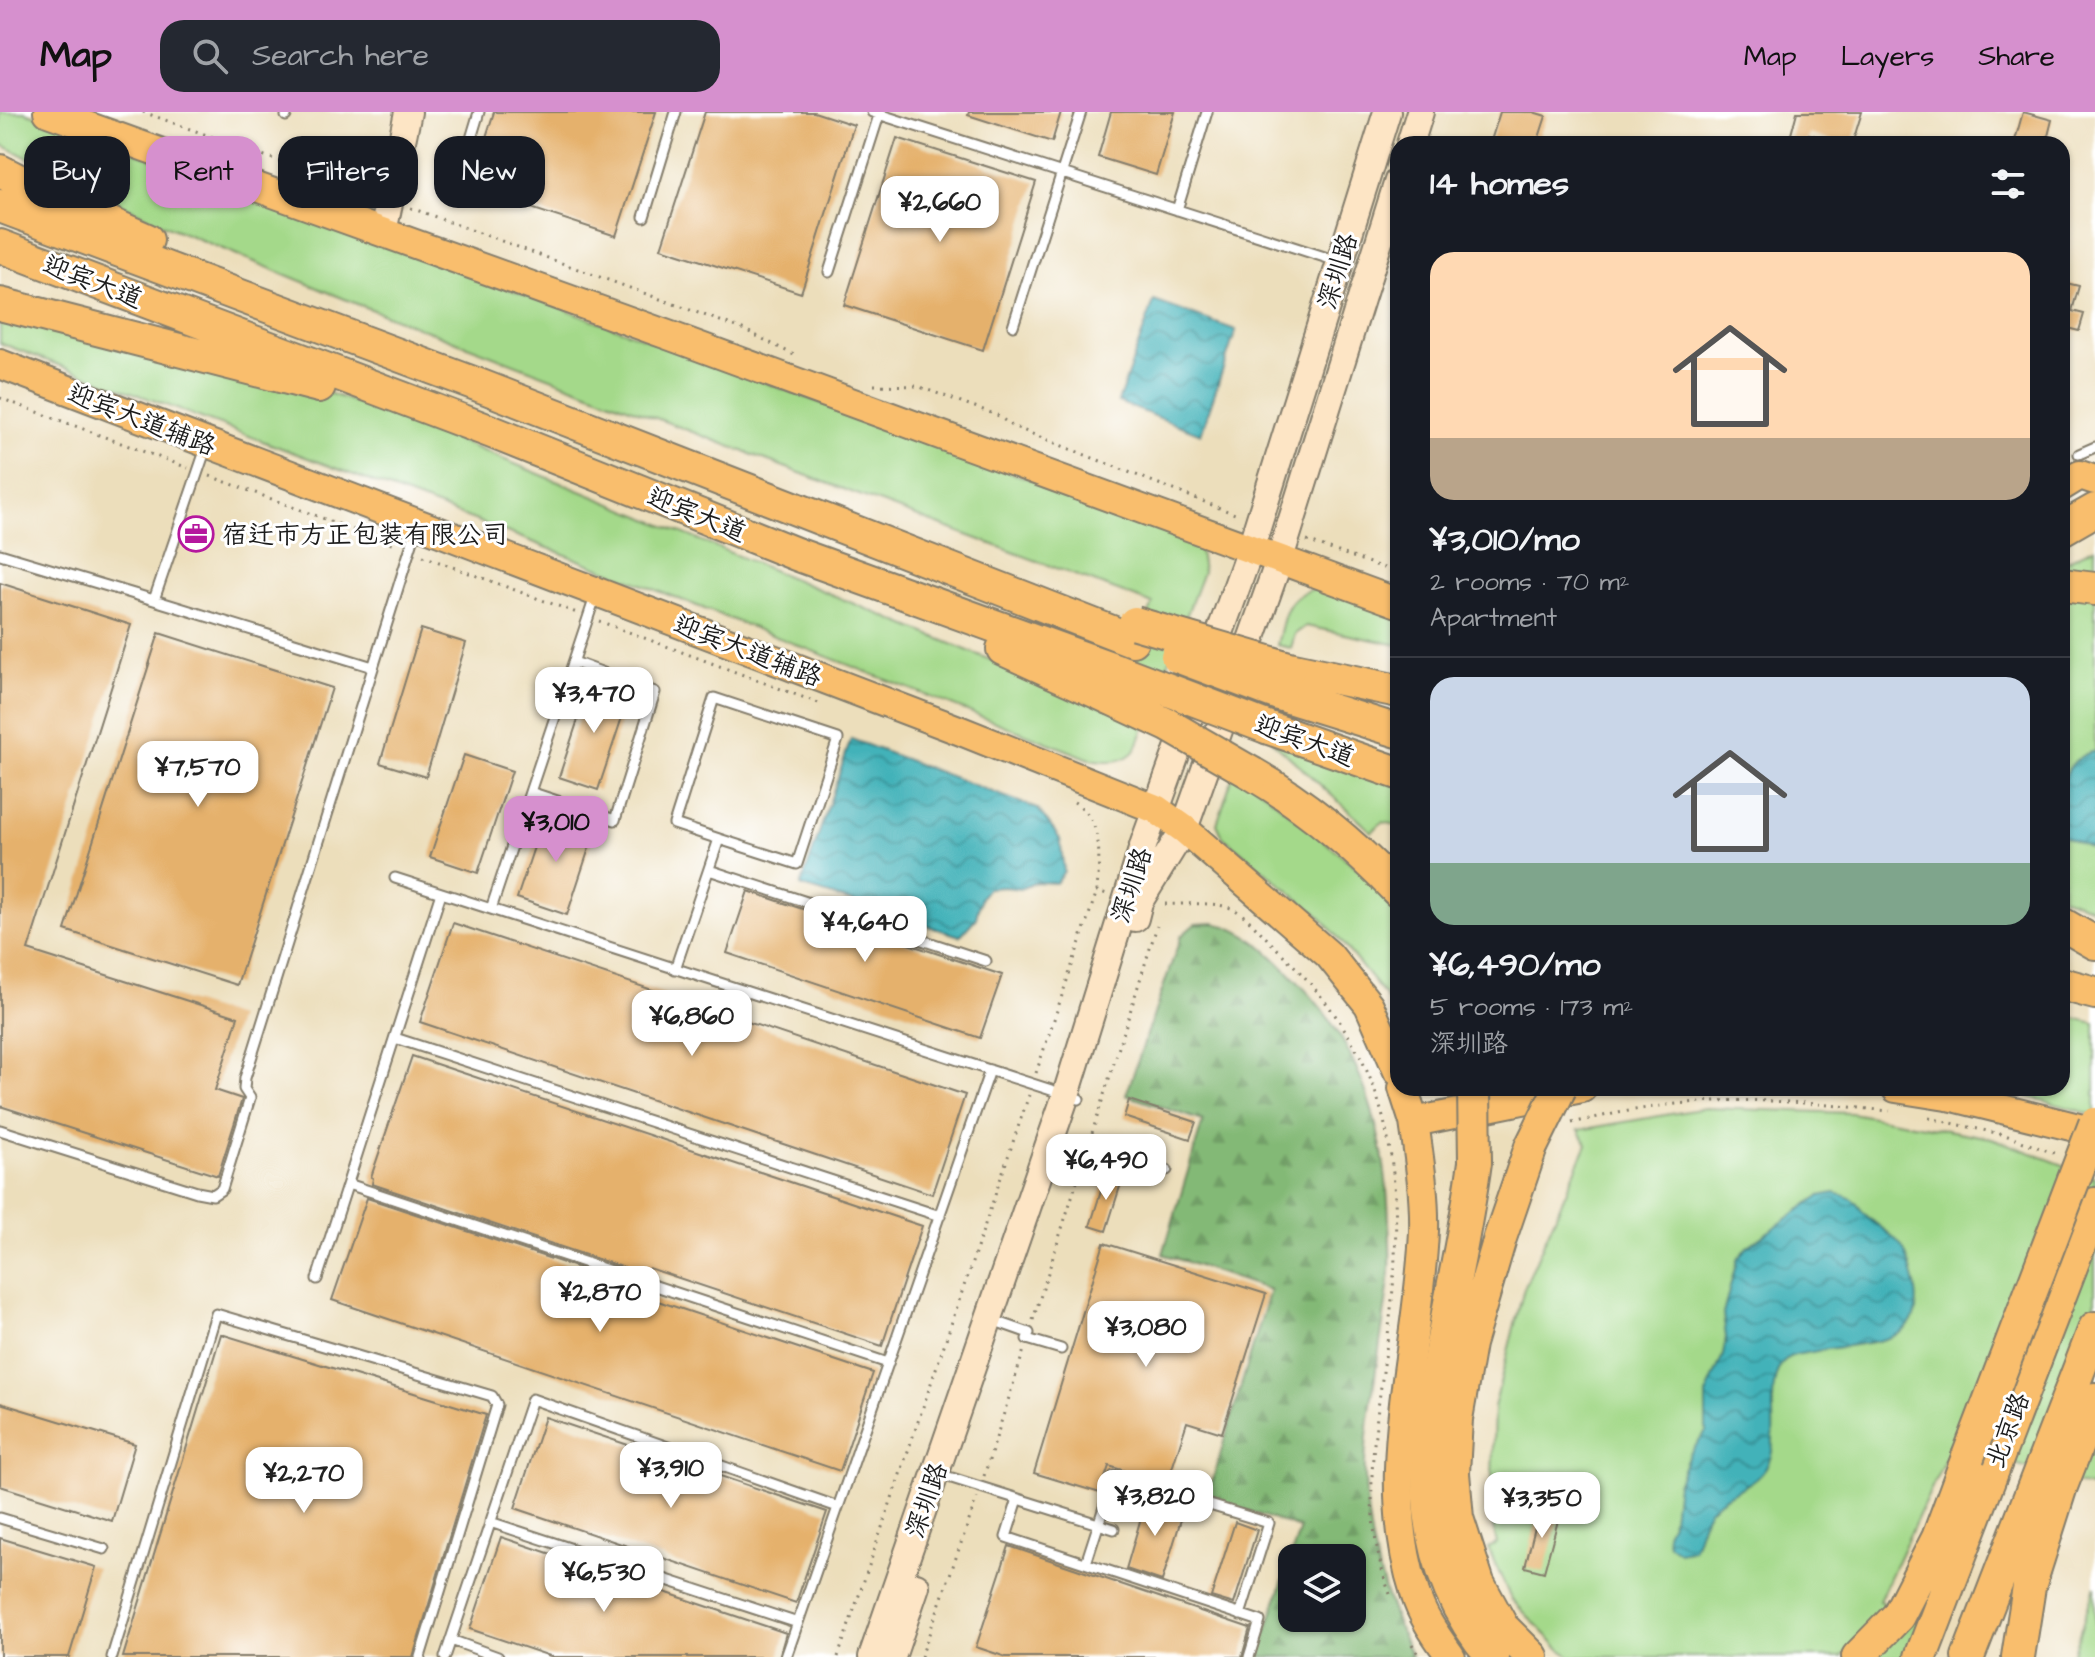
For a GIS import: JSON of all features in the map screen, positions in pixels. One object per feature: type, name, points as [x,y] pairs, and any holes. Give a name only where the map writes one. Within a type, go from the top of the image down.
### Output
[{"type":"highway","points":[[0,171],[76,208],[476,384]]},
{"type":"highway","name":"迎宾大道","points":[[0,206],[476,384],[834,524],[1284,681],[1390,727]]},
{"type":"highway","name":"迎宾大道","points":[[0,246],[492,432],[1115,684],[1269,728],[1390,770]]},
{"type":"highway","points":[[0,304],[492,432]]},
{"type":"highway","points":[[2070,524],[2095,510]]},
{"type":"highway","points":[[2070,586],[2095,589]]},
{"type":"highway","points":[[1284,681],[1390,690]]},
{"type":"highway","points":[[1115,684],[1168,725],[1281,790],[1360,851],[1390,883]]},
{"type":"highway","points":[[2070,929],[2095,943]]},
{"type":"highway","points":[[2070,945],[2095,953]]},
{"type":"highway","points":[[2070,986],[2095,993]]},
{"type":"highway","points":[[2070,998],[2095,1000]]},
{"type":"highway","points":[[1474,1096],[1475,1162],[1428,1434],[1428,1495],[1435,1542],[1452,1596],[1493,1657]]},
{"type":"highway","points":[[1532,1657],[1502,1627],[1478,1583],[1457,1518],[1453,1473],[1456,1419],[1469,1344],[1531,1147],[1556,1096]]},
{"type":"highway","points":[[1858,1657],[1898,1616],[1974,1465],[2095,1124]]},
{"type":"highway","name":"北京路","points":[[1974,1465],[2095,1204]]},
{"type":"highway","name":"北京路","points":[[2049,1494],[2095,1328]]},
{"type":"highway","points":[[1968,1657],[1994,1590],[2049,1494],[2095,1399]]},
{"type":"highway","points":[[1921,1657],[1956,1563],[1974,1465]]},
{"type":"highway","points":[[2018,1657],[2049,1494]]},
{"type":"main road","points":[[48,112],[1254,535],[1284,546],[1390,599]]},
{"type":"main road","name":"迎宾大道辅路","points":[[0,364],[207,444],[413,537],[592,605],[961,731],[1156,809],[1184,829],[1329,955],[1369,1005],[1390,1053]]},
{"type":"main road","points":[[1406,1096],[1414,1122],[1424,1228],[1400,1437],[1399,1517],[1415,1595],[1431,1629],[1451,1657]]},
{"type":"main road","points":[[1414,1122],[1542,1096]]},
{"type":"main road","points":[[1892,1100],[1953,1097],[2095,1132]]},
{"type":"street","points":[[387,136],[390,112]]},
{"type":"street","points":[[400,136],[408,112]]},
{"type":"street","name":"深圳路","points":[[1141,907],[1156,809],[1254,535],[1387,112]]},
{"type":"street","points":[[1412,136],[1420,112]]},
{"type":"street","name":"深圳路","points":[[892,1657],[944,1476],[1072,1097],[1141,907],[1184,829],[1284,546],[1390,207]]},
{"type":"street","points":[[375,229],[379,208]]},
{"type":"street","name":"深圳路","points":[[872,1657],[944,1476]]},
{"type":"lane","points":[[472,136],[479,112]]},
{"type":"lane","points":[[644,217],[676,112]]},
{"type":"lane","points":[[1013,326],[1081,112]]},
{"type":"lane","points":[[1177,210],[1207,112]]},
{"type":"lane","points":[[829,272],[877,113],[1340,262]]},
{"type":"lane","points":[[154,600],[207,444]]},
{"type":"lane","points":[[2082,472],[2095,447]]},
{"type":"lane","points":[[0,1130],[197,1192],[213,1195],[222,1189],[250,1098],[244,1089],[245,1078],[413,537]]},
{"type":"lane","points":[[0,554],[373,667]]},
{"type":"lane","points":[[491,909],[592,605]]},
{"type":"lane","points":[[530,792],[615,820],[655,692],[574,662]]},
{"type":"lane","points":[[714,698],[838,739],[797,864],[719,839],[674,824],[714,698]]},
{"type":"lane","points":[[675,969],[719,839]]},
{"type":"lane","points":[[709,870],[986,961]]},
{"type":"lane","points":[[395,878],[1072,1097]]},
{"type":"lane","points":[[317,1279],[441,893]]},
{"type":"lane","points":[[395,1038],[940,1216]]},
{"type":"lane","points":[[786,1657],[990,1070]]},
{"type":"lane","points":[[1088,1145],[1167,1170]]},
{"type":"lane","points":[[348,1184],[888,1363]]},
{"type":"lane","points":[[112,1657],[216,1314],[492,1396],[497,1405],[420,1657]]},
{"type":"lane","points":[[996,1322],[1061,1349]]},
{"type":"lane","points":[[445,1657],[532,1399],[838,1507]]},
{"type":"lane","points":[[944,1476],[1114,1529]]},
{"type":"lane","points":[[1086,1563],[1114,1476],[1269,1523],[1240,1615]]},
{"type":"lane","points":[[1018,1499],[1006,1537],[1260,1621],[1249,1657]]},
{"type":"lane","points":[[0,1518],[104,1549]]},
{"type":"lane","points":[[490,1522],[798,1623]]},
{"type":"lane","points":[[451,1640],[498,1657]]},
{"type":"path","points":[[143,112],[278,161]]},
{"type":"path","points":[[409,208],[745,330],[799,357]]},
{"type":"path","points":[[867,385],[917,386],[997,415],[1012,426],[1254,535]]},
{"type":"path","points":[[0,398],[198,471],[413,537],[592,605],[823,705]]},
{"type":"path","points":[[1284,546],[1390,571]]},
{"type":"path","points":[[838,1657],[1097,891],[1099,849],[1095,825],[1082,807],[1070,800]]},
{"type":"path","points":[[1097,891],[1141,907],[1207,904],[1236,910],[1296,967],[1341,1022],[1377,1091],[1392,1165],[1419,1158]]},
{"type":"path","points":[[921,1657],[981,1487],[1088,1145],[1141,907]]},
{"type":"path","points":[[1569,1123],[1629,1109],[1702,1102],[1892,1100]]},
{"type":"path","points":[[1919,1116],[2005,1135],[2065,1158]]},
{"type":"green space","points":[[0,112],[25,112],[91,136],[24,136],[24,156],[0,144]]},
{"type":"green space","points":[[130,150],[146,156],[146,208],[262,208],[262,199],[278,204],[278,208],[288,208],[1193,539],[1200,551],[1203,572],[1136,749],[1121,760],[1090,759],[525,539],[0,343],[0,310],[325,392],[403,418],[1107,708],[1153,604],[357,304],[129,208]]},
{"type":"green space","points":[[2095,547],[2095,909],[2070,900],[2070,559]]},
{"type":"green space","points":[[1325,586],[1390,606],[1390,643],[1306,626],[1295,634],[1291,648],[1277,645],[1289,605],[1312,589]]},
{"type":"green space","points":[[1272,741],[1390,779],[1390,824],[1382,822],[1372,832]]},
{"type":"green space","points":[[1235,769],[1390,895],[1390,1005],[1322,918],[1223,837],[1217,824]]},
{"type":"green space","points":[[1214,923],[1238,931],[1260,945],[1319,1006],[1354,1062],[1366,1093],[1383,1157],[1390,1266],[1366,1440],[1366,1501],[1379,1570],[1412,1657],[1258,1657],[1278,1596],[1278,1632],[1366,1632],[1366,1544],[1295,1544],[1300,1528],[1207,1498],[1270,1290],[1163,1254],[1203,1121],[1126,1095],[1181,936],[1195,924]]},
{"type":"green space","points":[[2070,1017],[2095,1023],[2095,1115],[2026,1096],[2070,1096]]},
{"type":"green space","points":[[1705,1108],[1851,1113],[1992,1138],[2095,1177],[2095,1489],[1952,1444],[1879,1601],[1894,1608],[1842,1657],[1572,1657],[1560,1649],[1511,1599],[1488,1548],[1497,1544],[1491,1517],[1494,1407],[1524,1288],[1587,1144],[1579,1130]]},
{"type":"green space","points":[[1940,1571],[1906,1657],[1875,1657]]},
{"type":"green space","points":[[2095,1586],[2095,1657],[2072,1657],[2073,1652]]},
{"type":"water","points":[[1154,301],[1236,330],[1201,434],[1118,402]]},
{"type":"water","points":[[851,739],[1038,809],[1060,839],[1064,871],[1056,883],[1036,882],[1020,889],[988,888],[981,897],[976,918],[960,936],[801,886]]},
{"type":"water","points":[[2095,751],[2095,850],[2070,839],[2070,769],[2082,756]]},
{"type":"water","points":[[1835,1193],[1852,1199],[1902,1248],[1915,1286],[1916,1309],[1910,1324],[1898,1334],[1881,1340],[1789,1357],[1776,1376],[1773,1445],[1767,1466],[1752,1481],[1709,1510],[1693,1549],[1679,1552],[1668,1544],[1666,1533],[1673,1518],[1677,1484],[1689,1455],[1706,1432],[1706,1395],[1723,1355],[1726,1337],[1723,1314],[1737,1260],[1747,1247],[1809,1203],[1820,1196]]},
{"type":"building","points":[[494,112],[656,112],[616,236],[531,208],[545,208],[545,136],[486,136]]},
{"type":"building","points":[[705,112],[814,112],[854,125],[801,293],[661,248]]},
{"type":"building","points":[[969,112],[1061,112],[1052,142],[968,115]]},
{"type":"building","points":[[1111,112],[1175,112],[1156,175],[1098,157]]},
{"type":"building","points":[[1500,112],[1533,112],[1546,116],[1540,136],[1492,136]]},
{"type":"building","points":[[1797,112],[1862,112],[1854,136],[1791,136]]},
{"type":"building","points":[[2023,112],[2052,120],[2048,136],[2016,136]]},
{"type":"building","points":[[897,138],[1036,182],[983,350],[844,305]]},
{"type":"building","points":[[2070,284],[2079,286],[2072,311],[2084,314],[2079,331],[2070,329]]},
{"type":"building","points":[[0,583],[131,625],[28,950],[238,1017],[215,1090],[242,1099],[218,1176],[0,1106]]},
{"type":"building","points":[[421,629],[466,643],[426,777],[380,763]]},
{"type":"building","points":[[159,633],[332,688],[237,985],[65,930]]},
{"type":"building","points":[[591,680],[630,693],[598,790],[559,777]]},
{"type":"building","points":[[464,755],[512,771],[478,873],[430,857]]},
{"type":"building","points":[[545,814],[595,830],[567,915],[517,898]]},
{"type":"building","points":[[748,891],[1002,975],[980,1038],[727,953]]},
{"type":"building","points":[[453,923],[965,1095],[932,1194],[420,1022]]},
{"type":"building","points":[[412,1056],[922,1226],[882,1346],[649,1268],[646,1275],[372,1184],[371,1177]]},
{"type":"building","points":[[1129,1100],[1196,1122],[1190,1139],[1124,1117]]},
{"type":"building","points":[[1107,1172],[1123,1177],[1106,1231],[1090,1226]]},
{"type":"building","points":[[367,1198],[642,1289],[640,1295],[873,1373],[840,1471],[332,1300]]},
{"type":"building","points":[[1104,1243],[1266,1294],[1222,1433],[1187,1422],[1167,1484],[1109,1466],[1100,1493],[1034,1473]]},
{"type":"building","points":[[221,1334],[486,1415],[413,1657],[123,1657]]},
{"type":"building","points":[[0,1403],[135,1444],[112,1521],[0,1486]]},
{"type":"building","points":[[545,1417],[827,1512],[796,1603],[515,1508]]},
{"type":"building","points":[[1148,1494],[1181,1504],[1179,1512],[1183,1513],[1162,1581],[1126,1569]]},
{"type":"building","points":[[1540,1508],[1560,1513],[1544,1572],[1525,1567]]},
{"type":"building","points":[[1235,1522],[1257,1530],[1234,1604],[1211,1597]]},
{"type":"building","points":[[501,1537],[786,1633],[779,1657],[553,1657],[470,1629]]},
{"type":"building","points":[[0,1538],[96,1567],[69,1657],[0,1657]]},
{"type":"building","points":[[1009,1546],[1250,1628],[1242,1657],[1006,1657],[976,1647]]},
{"type":"place","name":"宿迁市方正包装有限公司","points":[[196,534]]}]
